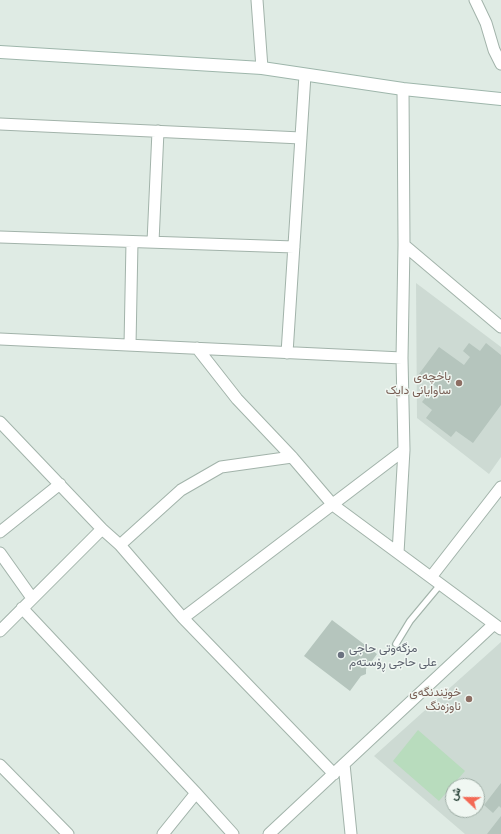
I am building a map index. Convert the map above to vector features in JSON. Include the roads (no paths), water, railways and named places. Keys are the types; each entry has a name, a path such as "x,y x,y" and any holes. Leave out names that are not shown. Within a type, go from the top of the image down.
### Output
{"street":[{"path":"257,0 262,68"},
{"path":"475,0 498,49 501,64"},
{"path":"0,52 262,68 403,89 501,99"},
{"path":"287,353 305,75"},
{"path":"398,554 404,450 402,358 404,245 403,89"},
{"path":"0,124 301,138"},
{"path":"153,242 158,131"},
{"path":"0,237 294,247"},
{"path":"130,346 132,242"},
{"path":"404,245 501,327"},
{"path":"0,339 402,358"},
{"path":"197,348 237,398 292,457 333,505 498,627 344,764 269,834"},
{"path":"0,422 102,529 120,545 183,618 334,774"},
{"path":"183,618 404,450"},
{"path":"120,545 182,490 221,467 292,457"},
{"path":"0,532 60,484"},
{"path":"430,577 501,487"},
{"path":"0,631 102,529"},
{"path":"0,553 32,598"},
{"path":"22,608 233,834"},
{"path":"344,764 351,834"},
{"path":"0,765 68,834"},
{"path":"163,834 196,793"}],"lane":[{"path":"396,644 410,620 440,585"}],"place":[{"name":"باخچەی ساوایانی دایک","path":"459,383"},
{"name":"مزگەوتی حاجی علی حاجی ڕۆستەم","path":"341,655"},
{"name":"خوێندنگەی ناوزەنگ","path":"469,699"}]}
